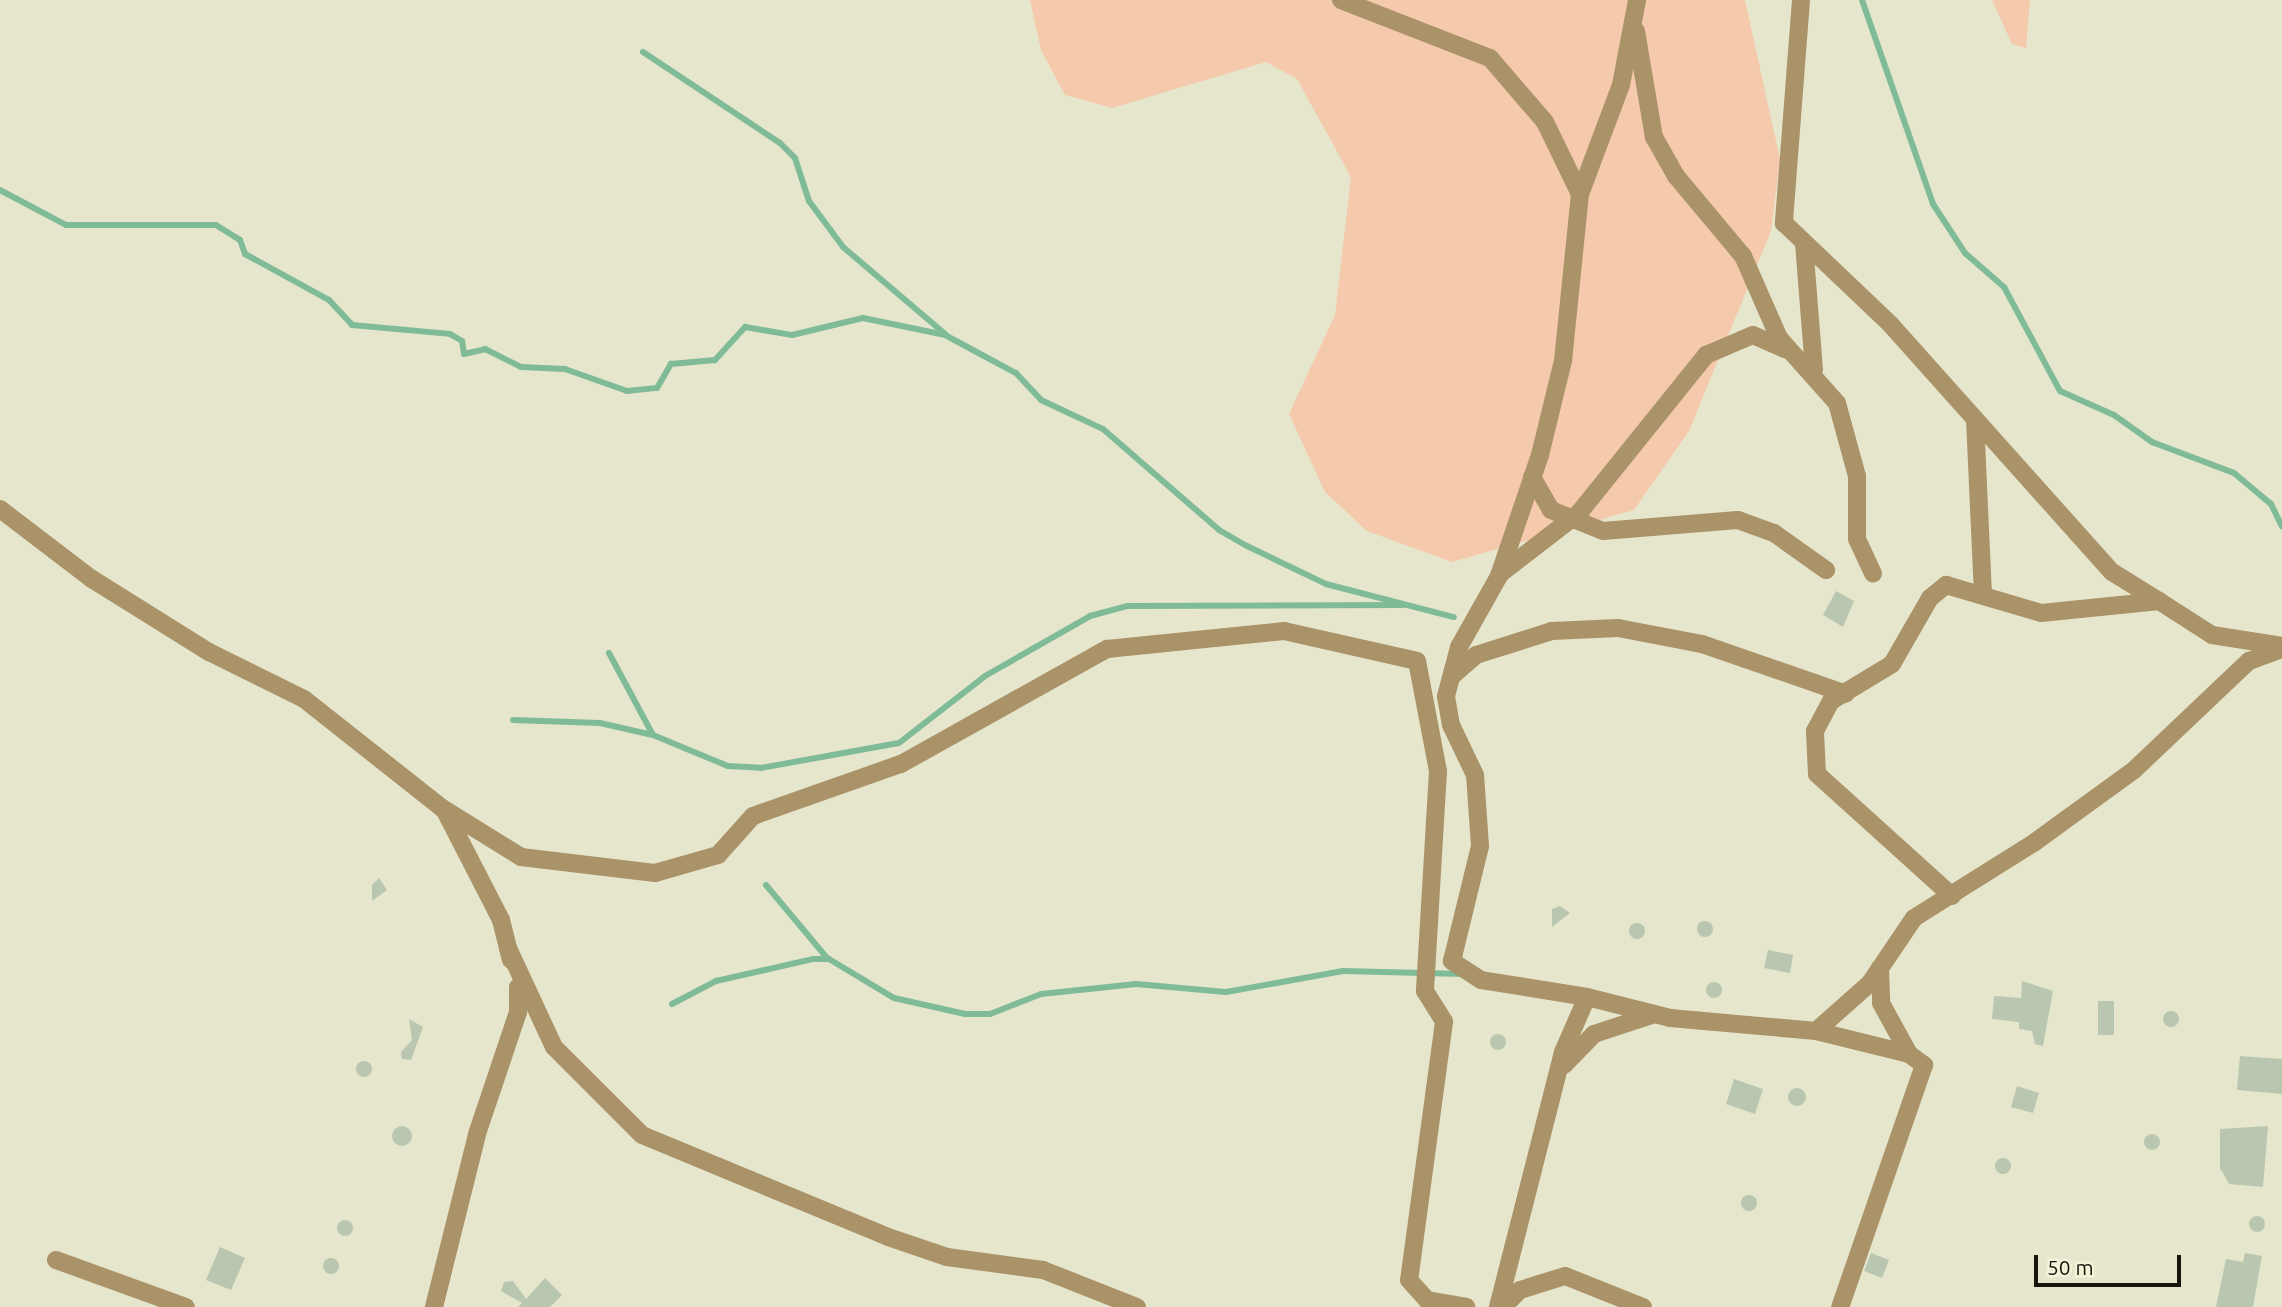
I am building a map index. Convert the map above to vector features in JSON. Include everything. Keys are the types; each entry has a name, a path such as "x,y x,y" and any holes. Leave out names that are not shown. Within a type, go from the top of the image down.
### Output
{"street":[{"path":"1340,0 1490,58 1545,122 1580,194"},
{"path":"1637,0 1621,85 1580,194 1563,361 1532,477 1500,574 1459,647 1450,678 1451,725 1475,775 1480,846 1452,961 1481,980 1587,997 1670,1018"},
{"path":"1637,0 1636,32 1654,137 1676,176 1743,256 1766,318 1791,354"},
{"path":"1801,0 1784,223 1891,325 2112,572 2212,635 2282,648"},
{"path":"1804,243 1814,370"},
{"path":"1500,574 1572,520 1706,355 1753,335 1791,354 1814,370 1837,403 1850,439 1857,539 1872,574"},
{"path":"1975,419 1983,594"},
{"path":"1532,477 1551,510 1572,520 1626,532 1738,520 1774,533 1826,570"},
{"path":"0,509 104,586 209,652 304,699 442,807 521,857 655,873 718,855 753,817 901,764 1107,649 1284,631 1417,661 1438,771 1425,991 1444,1022 1409,1280 1427,1300 1466,1307"},
{"path":"1952,896 1817,774 1815,731 1831,701 1892,664 1930,598 1946,585 2041,613 2159,601"},
{"path":"1450,678 1476,655 1552,631 1618,628 1702,644 1846,694"},
{"path":"1816,1031 1844,1012 1914,918 1952,896 2134,770 2249,662 2282,648"},
{"path":"442,807 476,867 508,948 554,1047 642,1135 888,1237 947,1257 1043,1270 1137,1307"},
{"path":"434,1307 478,1130 518,1012 508,948"},
{"path":"1880,964 1881,1003 1909,1054"},
{"path":"1500,1307 1555,1080 1572,1020 1587,997"},
{"path":"1555,1080 1573,1049 1594,1034 1647,1015 1816,1031 1909,1054 1924,1065 1916,1097 1840,1307"},
{"path":"56,1260 186,1307"},
{"path":"1500,1307 1520,1290 1565,1276 1643,1307"}],"shaded area":[{"path":"1030,0 1745,0 1780,159 1771,231 1689,431 1634,510 1452,562 1367,531 1325,492 1289,414 1335,315 1351,177 1297,79 1266,62 1112,108 1065,95 1041,50"},
{"path":"1992,0 2030,0 2026,48 2012,44"}],"building":[{"path":"1836,591 1854,601 1843,627 1823,615"},
{"path":"379,878 387,890 372,901 372,885"},
{"path":"1560,906 1570,913 1552,927 1552,909"},
{"path":"1705,921 1711,923 1711,935 1705,937 1699,935 1697,929 1699,923"},
{"path":"1637,923 1643,925 1643,937 1637,939 1631,937 1629,931 1631,925"},
{"path":"1768,950 1793,955 1790,973 1764,968"},
{"path":"2022,981 2053,991 2043,1046 2035,1044 2032,1031 2019,1029 2019,1022 1992,1019 1994,996 2021,998"},
{"path":"1711,982 1717,982 1722,990 1720,996 1711,998 1706,993 1706,987"},
{"path":"2098,1001 2114,1001 2114,1035 2098,1035"},
{"path":"2171,1011 2179,1019 2171,1027 2163,1019"},
{"path":"409,1019 423,1027 411,1060 402,1059 401,1052 412,1040"},
{"path":"1498,1034 1504,1036 1504,1048 1498,1050 1492,1048 1490,1042 1492,1036"},
{"path":"2240,1056 2282,1059 2282,1094 2237,1090"},
{"path":"364,1061 372,1069 364,1077 356,1069"},
{"path":"1734,1079 1763,1089 1755,1114 1726,1104"},
{"path":"2017,1086 2039,1093 2033,1113 2011,1107"},
{"path":"1797,1088 1803,1091 1806,1097 1803,1103 1797,1106 1791,1103 1788,1097 1791,1091"},
{"path":"402,1126 409,1129 412,1136 409,1143 402,1146 395,1143 392,1136 395,1129"},
{"path":"2268,1126 2263,1187 2229,1184 2220,1168 2220,1129"},
{"path":"2152,1134 2160,1142 2152,1150 2144,1142"},
{"path":"2000,1158 2006,1158 2011,1166 2009,1172 2000,1174 1995,1169 1995,1163"},
{"path":"1749,1195 1755,1197 1755,1209 1749,1211 1743,1209 1741,1203 1743,1197"},
{"path":"2254,1216 2260,1216 2265,1224 2263,1230 2254,1232 2249,1227 2249,1221"},
{"path":"345,1220 351,1222 351,1234 345,1236 339,1234 337,1228 339,1222"},
{"path":"220,1247 245,1258 231,1290 206,1280"},
{"path":"1871,1253 1889,1260 1882,1278 1864,1271"},
{"path":"2245,1253 2262,1256 2253,1307 2216,1307 2226,1259 2243,1262"},
{"path":"331,1258 337,1260 337,1272 331,1274 325,1272 323,1266 325,1260"},
{"path":"545,1278 562,1295 550,1307 518,1307 522,1303 501,1291 504,1282 513,1281 526,1299"}],"waterway":[{"path":"1862,0 1933,204 1965,253 2004,287 2060,391 2114,415 2152,442 2234,473 2271,504 2282,527"},
{"path":"643,52 780,143 795,158 809,201 843,247 944,333"},
{"path":"0,190 66,225 216,225 240,240 245,254 329,300 352,325 450,334 462,341 464,354 485,349 521,367 565,369 627,391 657,388 671,364 715,360 745,327 792,335 863,318 945,335 1016,373 1041,400 1103,429 1219,530 1247,546 1326,584 1454,617"},
{"path":"513,720 600,723 653,735 728,766 761,768 899,743 985,676 1090,616 1128,606 1403,605"},
{"path":"609,653 653,735"},
{"path":"766,885 827,958"},
{"path":"672,1004 716,981 813,959 829,959 894,998 965,1014 990,1014 1041,994 1136,984 1226,992 1343,971 1464,974"}]}
